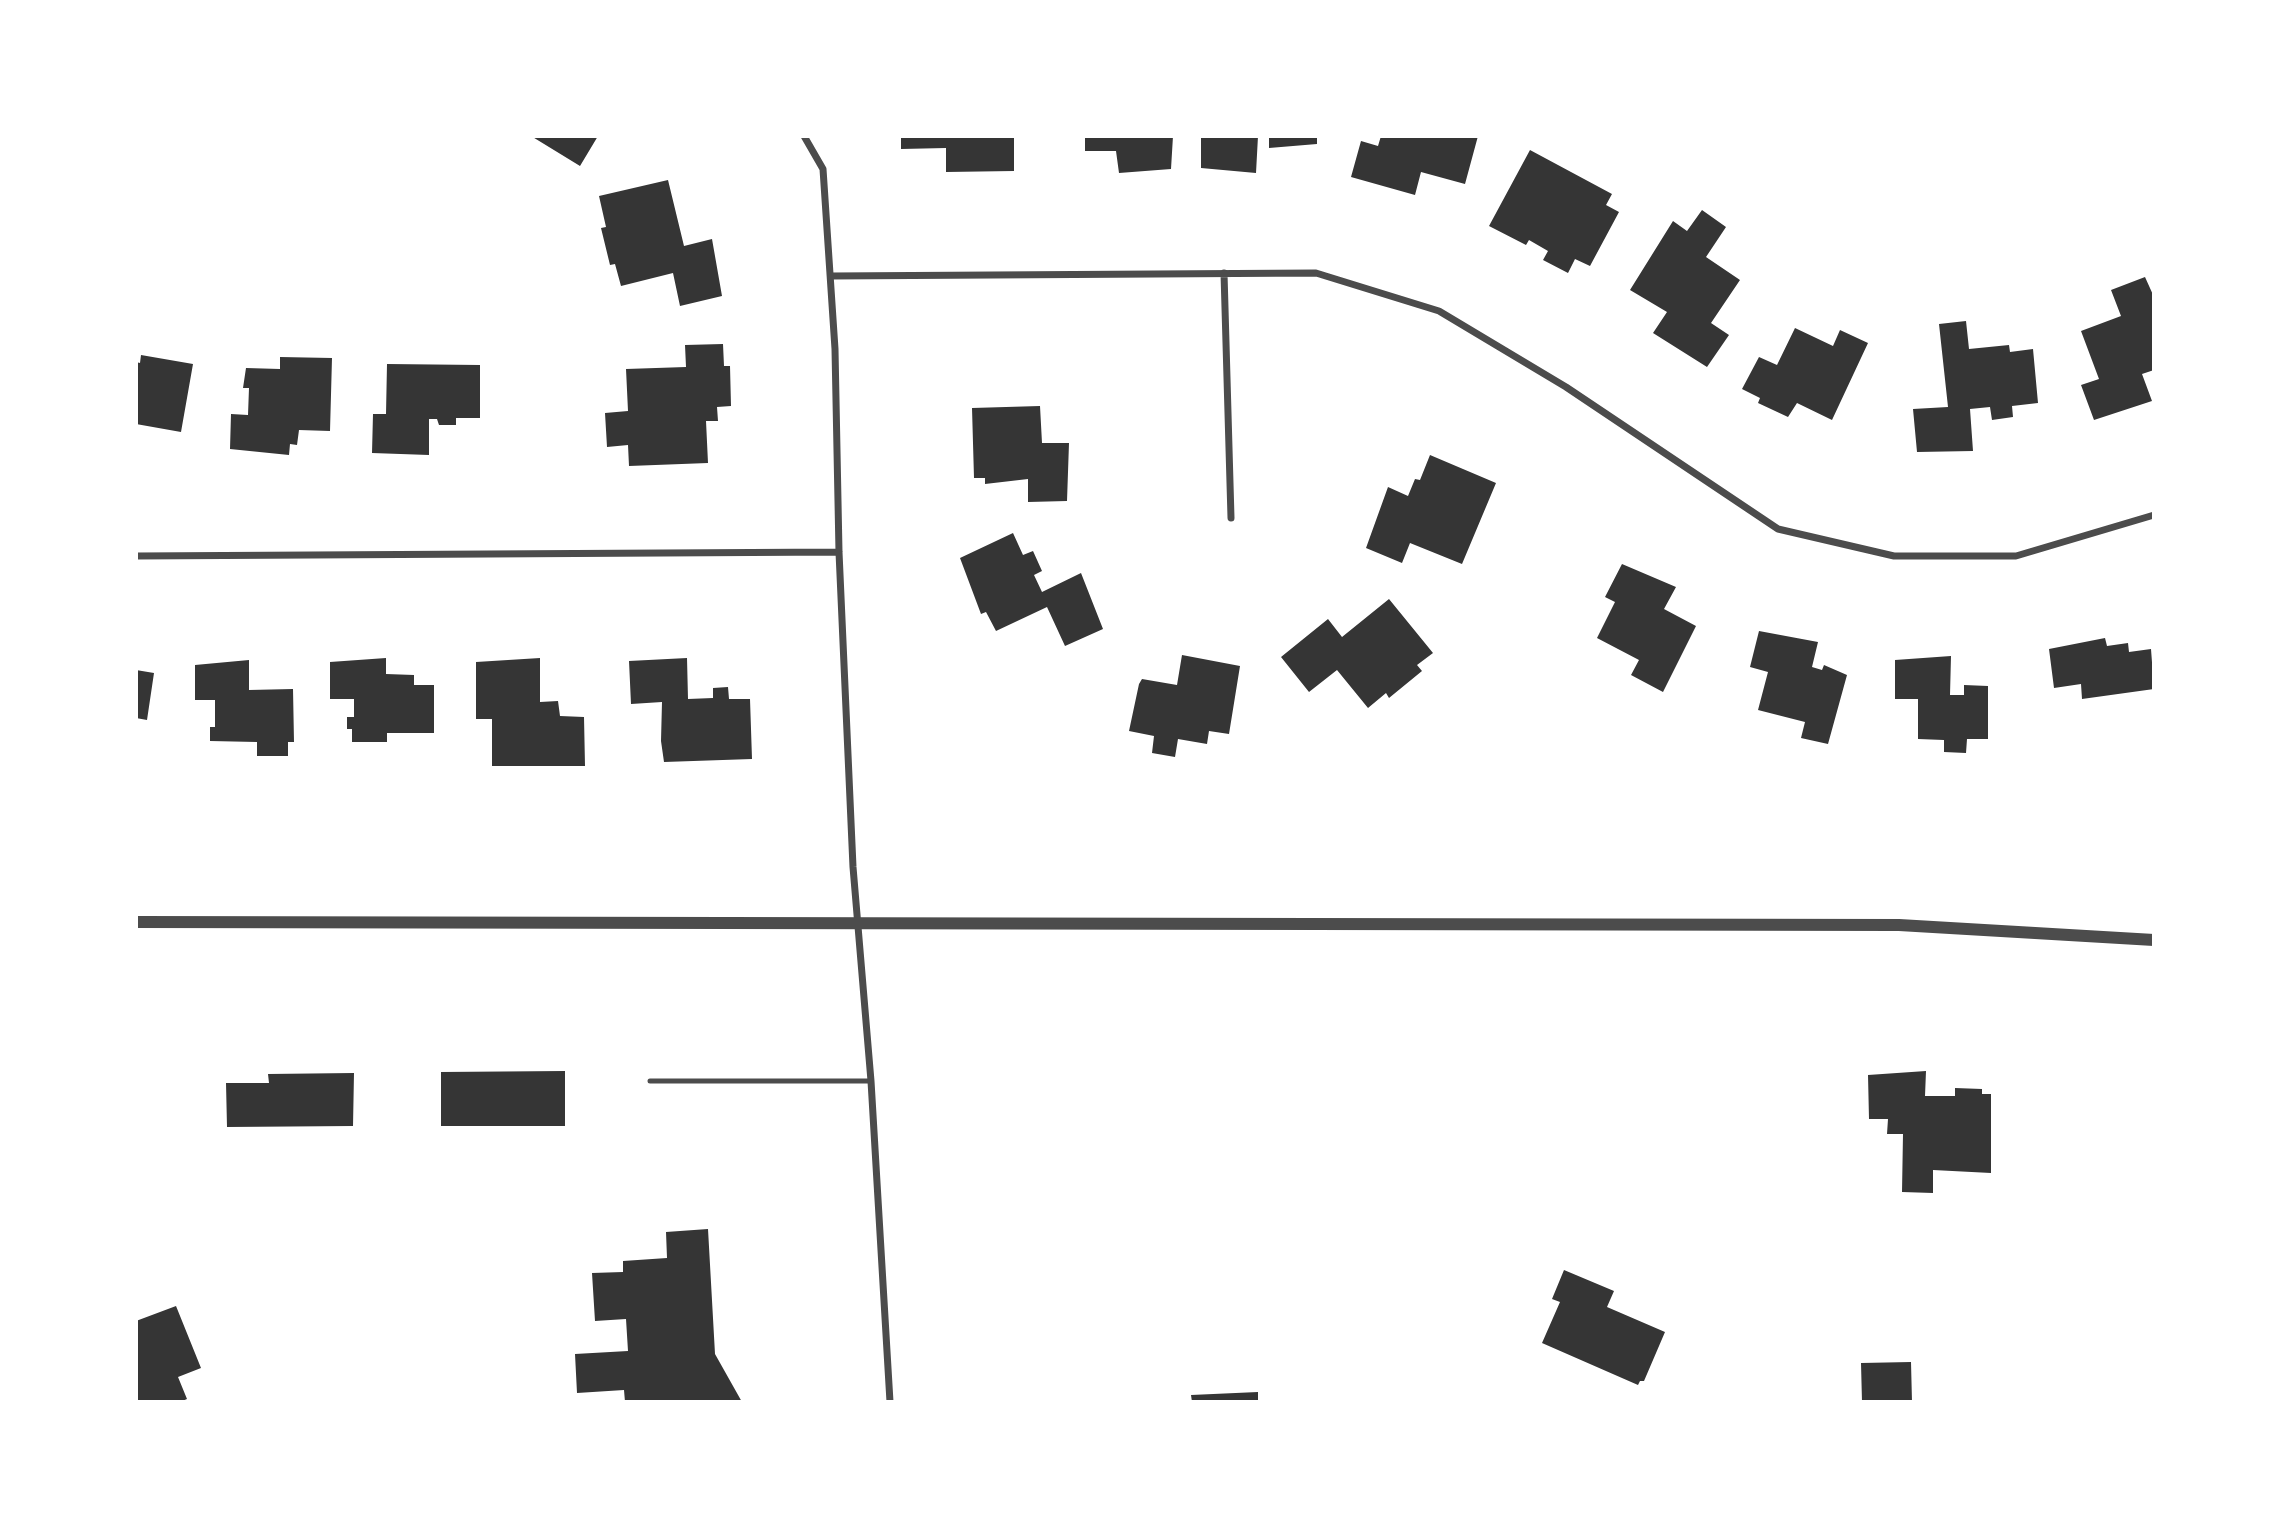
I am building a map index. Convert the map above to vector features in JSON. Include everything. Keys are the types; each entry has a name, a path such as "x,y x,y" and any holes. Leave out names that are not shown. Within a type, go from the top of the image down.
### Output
{"street":[{"path":"804,136 823,169 831,276 839,552 853,867 871,1081 890,1402"},
{"path":"831,276 1316,272 1439,311 1566,387 1778,529 1894,556 2016,556 2154,515"},
{"path":"1224,273 1231,517"},
{"path":"136,556 839,552"},
{"path":"136,922 1899,925 2154,940"}],"lane":[{"path":"650,1080 871,1081"}],"building":[{"path":"531,136 598,136 580,166"},
{"path":"901,136 1014,136 1014,171 946,172 946,148 901,149"},
{"path":"1085,136 1173,136 1171,169 1119,173 1116,151 1085,151"},
{"path":"1201,136 1258,136 1256,173 1201,168"},
{"path":"1269,136 1317,136 1317,144 1269,148"},
{"path":"1381,136 1478,136 1465,184 1421,172 1415,195 1351,177 1361,141 1378,146"},
{"path":"1530,150 1612,194 1606,205 1619,212 1590,266 1575,259 1568,273 1543,260 1548,251 1529,240 1526,245 1489,226"},
{"path":"668,180 684,246 712,239 722,296 680,306 673,273 621,286 615,264 610,265 601,228 606,227 599,196"},
{"path":"1702,210 1726,227 1706,257 1740,280 1711,323 1729,335 1707,367 1653,333 1667,312 1630,290 1673,221 1687,231"},
{"path":"2145,277 2154,297 2154,370 2142,374 2152,401 2094,420 2081,385 2099,379 2081,331 2121,316 2111,290"},
{"path":"1966,321 1969,349 2009,345 2010,352 2033,349 2038,403 2012,406 2013,417 1992,420 1990,407 1970,409 1973,451 1917,452 1913,409 1948,407 1939,324"},
{"path":"1795,328 1833,346 1840,330 1868,343 1832,420 1797,403 1788,417 1758,403 1760,398 1742,389 1759,357 1777,365"},
{"path":"723,344 724,366 730,366 731,406 717,407 718,421 706,421 708,463 629,466 628,445 607,447 605,413 628,411 626,369 686,367 685,345"},
{"path":"141,355 193,364 181,432 136,424 136,362 140,363"},
{"path":"280,357 332,358 330,431 299,430 297,445 290,444 289,455 230,449 231,414 248,415 249,388 243,388 246,368 280,369"},
{"path":"387,364 480,365 480,418 456,418 456,425 439,425 437,419 429,419 429,455 372,453 373,414 386,414"},
{"path":"1040,406 1042,443 1069,443 1067,501 1028,502 1028,479 985,484 985,478 974,478 972,408"},
{"path":"1430,455 1496,483 1462,564 1410,543 1402,563 1366,548 1388,487 1408,496 1415,479 1420,480"},
{"path":"1013,533 1023,555 1033,551 1042,571 1034,575 1042,592 1081,573 1103,629 1065,646 1047,607 996,631 986,612 981,614 960,558"},
{"path":"1622,564 1676,587 1664,609 1696,626 1663,692 1631,675 1639,660 1597,638 1615,602 1605,597"},
{"path":"1389,599 1433,653 1417,665 1422,671 1389,698 1386,693 1368,708 1337,670 1309,692 1281,657 1328,619 1342,637"},
{"path":"1759,631 1818,642 1812,667 1822,670 1824,665 1847,675 1828,744 1801,738 1805,722 1758,710 1768,672 1750,667"},
{"path":"2105,638 2107,646 2128,643 2129,652 2151,649 2154,689 2082,699 2081,684 2054,688 2049,649"},
{"path":"1182,655 1240,666 1229,734 1209,731 1207,744 1178,739 1175,757 1152,753 1154,736 1129,731 1139,684 1142,679 1177,685"},
{"path":"1951,656 1950,695 1964,695 1964,685 1988,686 1988,739 1967,739 1966,753 1944,752 1944,740 1918,739 1918,699 1895,699 1895,660"},
{"path":"386,658 386,674 414,675 414,685 434,685 434,733 387,733 387,742 352,742 352,729 347,729 347,717 354,717 354,699 330,699 330,662"},
{"path":"540,658 540,702 558,701 560,716 584,717 585,766 492,766 492,719 476,719 476,662"},
{"path":"687,658 688,699 713,698 713,688 728,687 729,699 750,699 752,759 664,762 661,741 662,702 631,704 629,661"},
{"path":"249,660 249,690 293,689 294,742 288,742 288,756 257,756 257,742 210,741 210,727 215,727 215,700 195,700 195,665"},
{"path":"136,670 154,673 147,720 136,718"},
{"path":"565,1071 565,1126 441,1126 441,1072"},
{"path":"1926,1071 1925,1096 1955,1096 1955,1088 1982,1089 1982,1094 1991,1094 1991,1173 1933,1170 1933,1193 1902,1192 1903,1134 1887,1134 1888,1119 1869,1119 1868,1075"},
{"path":"354,1073 353,1126 227,1127 226,1083 269,1083 268,1074"},
{"path":"708,1229 715,1354 742,1402 625,1402 624,1390 577,1393 575,1354 628,1351 626,1319 595,1321 592,1273 623,1272 623,1261 667,1258 666,1232"},
{"path":"1564,1270 1614,1291 1607,1307 1665,1332 1644,1381 1640,1381 1638,1385 1542,1343 1560,1302 1552,1299"},
{"path":"176,1306 201,1368 178,1377 187,1399 180,1402 136,1402 136,1321"},
{"path":"1911,1362 1912,1402 1862,1402 1861,1363"},
{"path":"1258,1392 1258,1402 1192,1402 1191,1395"}]}
